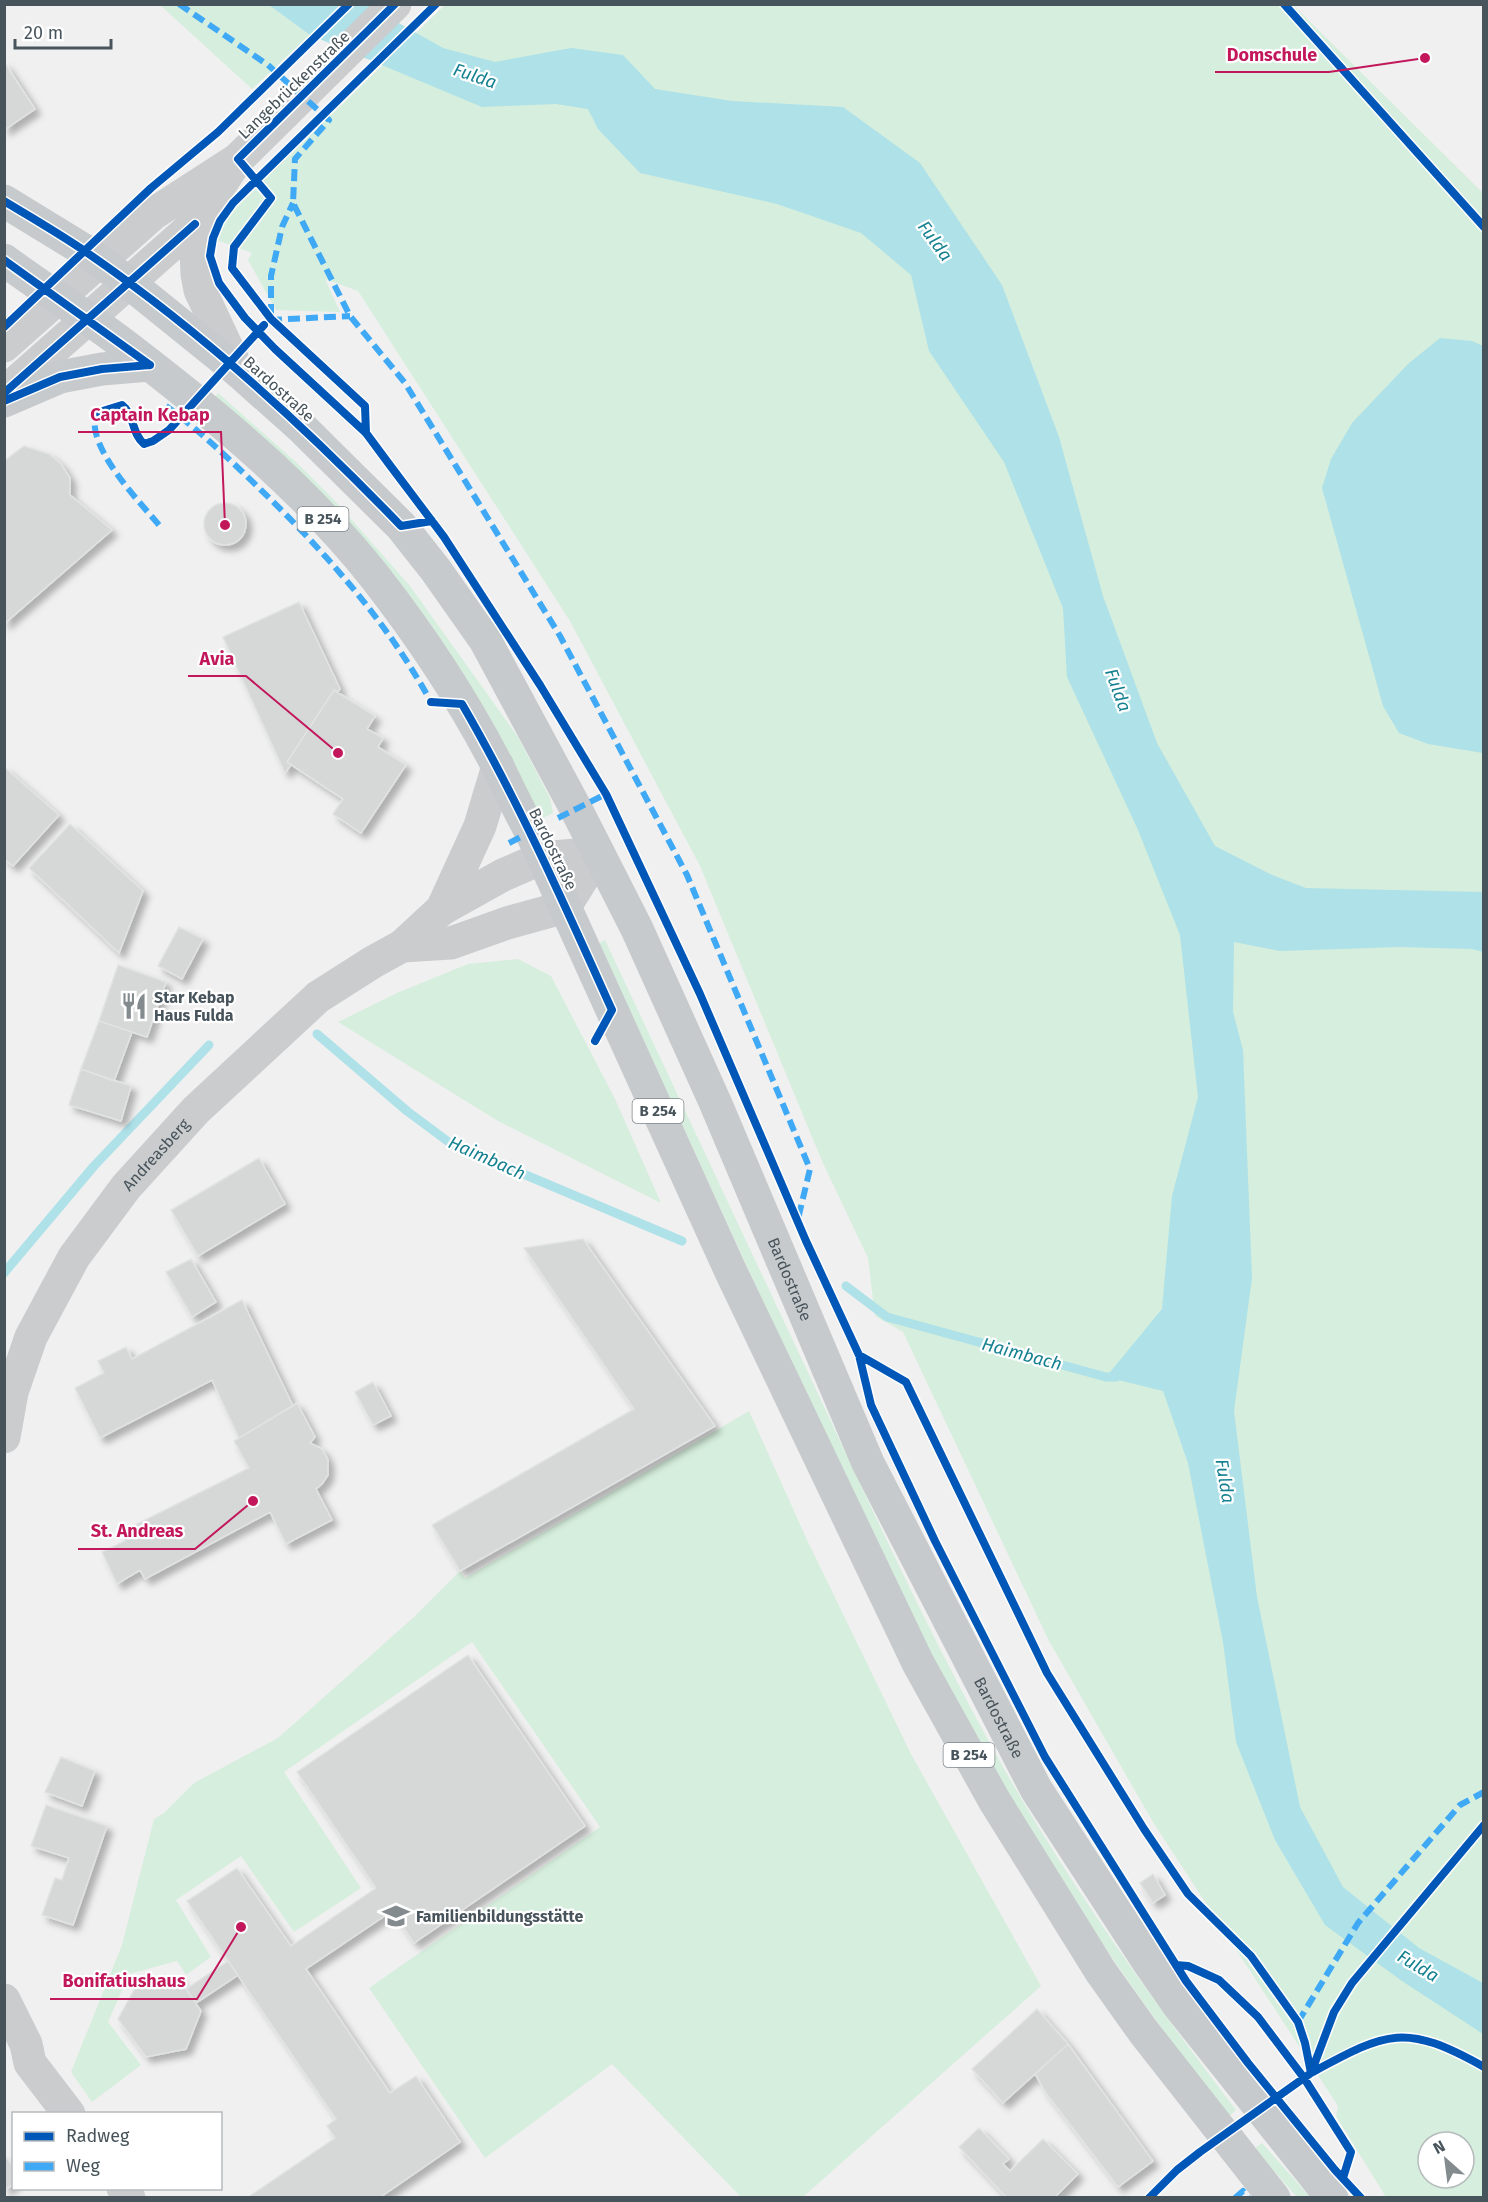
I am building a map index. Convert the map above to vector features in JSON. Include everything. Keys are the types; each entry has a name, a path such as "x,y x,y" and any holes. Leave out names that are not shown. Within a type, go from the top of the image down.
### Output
{"main road":[{"name":"Bardostraße","path":"4,201 99,261 129,283 238,371 302,428 401,526 435,569 485,640 637,929 715,1102 868,1463 1036,1789 1179,2006 1332,2198"},
{"name":"B 254","path":"4,260 88,319"},
{"name":"Bardostraße","path":"88,319 150,365 245,443 337,533 408,620 462,704 498,766 542,858 731,1272 918,1663 994,1800 1101,1972 1143,2031 1274,2198"},
{"path":"4,402 60,377 102,369 150,365"}],"street":[{"name":"Langebrückenstraße","path":"4,393 195,224 248,149 395,4"},
{"name":"Langebrückenstraße","path":"4,346 153,213 248,149"},
{"path":"195,224 200,290 238,371"},
{"name":"Andreasberg","path":"442,909 480,826 498,766"},
{"path":"565,907 598,853"},
{"name":"Andreasberg","path":"4,1437 12,1392 31,1337 74,1257 126,1187 196,1110 318,997 402,946 442,909 503,875 542,858 598,853"},
{"name":"Andreasberg","path":"402,946 452,944 507,923 565,907"},
{"path":"4,2000 26,2044 17,2057 67,2112"}],"green space":[{"path":"446,4 1293,5 1483,193 1483,2197 1386,2197 1336,2116 1338,2106 1153,1822 1049,1641 903,1332 875,1316 868,1258 822,1161 700,866 570,621 358,291 325,279 340,312 276,310 248,260 252,253 206,236"},
{"path":"160,5 269,5 310,35 252,89"},
{"path":"218,393 297,463 336,502 410,586 518,737 550,798 553,813 541,819 497,734 215,398"},
{"path":"605,940 881,1528 977,1720 1029,1812 1085,1900 1174,2027 1236,2110 1228,2117 1146,2005 1068,1891 993,1769 944,1679 802,1386 599,943"},
{"path":"518,959 551,976 615,1099 661,1203 498,1121 338,1022 397,993 468,964"},
{"path":"749,1411 808,1542 911,1754 1041,1986 803,2197 741,2197 612,2064 485,2158 369,1988 600,1827 472,1642 284,1772 361,1888 294,1932 241,1856 176,1900 211,1957 186,1975 177,1961 129,1974 108,2022 141,2065 92,2102 71,2072 122,1945 154,1819 164,1813 194,1783 278,1738 414,1617 460,1571 465,1578"},
{"path":"1262,2143 1310,2197 1297,2197 1254,2149"}],"water":[{"name":"Fulda","path":"269,5 367,5 443,48 495,62 571,48 623,55 655,89 732,101 843,107 920,163 1002,285 1059,437 1103,596 1157,743 1215,846 1272,875 1306,888 1483,892 1483,952 1472,949 1399,947 1280,951 1234,942 1233,1012 1243,1050 1252,1278 1234,1411 1257,1597 1300,1807 1343,1887 1419,1948 1483,1983 1483,2034 1402,1981 1325,1925 1275,1840 1236,1742 1223,1642 1188,1463 1163,1391 1106,1377 1162,1309 1172,1196 1198,1097 1180,935 1138,830 1067,677 1063,608 1004,462 929,351 911,275 861,233 777,204 640,173 598,129 588,109 556,104 482,107 310,35"},
{"path":"1440,338 1472,341 1483,346 1483,753 1428,744 1399,733 1383,706 1322,488 1331,459 1352,423 1408,364"}],"building":[{"path":"4,62 35,109 4,130"},
{"path":"24,446 49,454 61,464 70,478 70,495 112,530 4,624 4,461"},
{"path":"225,503 240,509 246,524 240,539 225,545 210,539 204,524 210,509"},
{"path":"299,602 340,689 338,692 334,690 287,762 291,765 285,773 223,637"},
{"path":"334,690 375,716 367,729 383,738 378,747 406,765 361,833 333,814 343,799 287,762"},
{"path":"4,767 59,815 13,866 4,859"},
{"path":"70,824 143,891 119,953 29,868"},
{"path":"179,927 203,939 182,979 158,966"},
{"path":"118,965 166,982 147,1037 99,1021"},
{"path":"99,1021 132,1032 114,1081 81,1069"},
{"path":"81,1069 131,1086 121,1121 69,1105"},
{"path":"259,1158 285,1204 198,1256 171,1210"},
{"path":"583,1239 715,1426 460,1571 432,1525 634,1409 524,1248"},
{"path":"191,1259 216,1302 192,1317 166,1272"},
{"path":"242,1300 293,1406 239,1438 212,1380 100,1438 75,1388 104,1373 98,1361 126,1347 132,1359"},
{"path":"373,1382 391,1416 373,1425 355,1392"},
{"path":"297,1403 315,1437 310,1443 322,1449 328,1460 328,1475 316,1489 332,1520 286,1544 270,1512 145,1579 140,1570 117,1584 102,1552 125,1541 121,1532 249,1468 234,1441"},
{"path":"468,1655 585,1826 414,1943 392,1911 306,1969 390,2093 416,2076 460,2142 379,2198 247,2198 335,2138 327,2126 336,2119 187,1901 237,1868 291,1946 376,1888 297,1772"},
{"path":"61,1757 95,1771 82,1806 45,1792"},
{"path":"46,1805 107,1826 73,1925 42,1915 55,1878 62,1880 69,1858 31,1846"},
{"path":"1153,1874 1165,1895 1153,1903 1140,1883"},
{"path":"228,1961 238,1975 196,2003 186,1989"},
{"path":"178,1977 201,2011 186,2049 146,2057 118,2019 139,1981"},
{"path":"1037,2009 1068,2044 1003,2103 972,2069"},
{"path":"1068,2044 1153,2161 1118,2187 1046,2093 1035,2074"},
{"path":"979,2128 1009,2159 1003,2164 1010,2171 1043,2139 1078,2174 1054,2198 1007,2198 959,2147"},
{"path":"4,2155 12,2165 12,2185 4,2190"}],"waterway":[{"name":"Haimbach","path":"317,1034 407,1111 450,1143 682,1241"},
{"name":"Haimbach","path":"4,1273 94,1166 209,1045"},
{"name":"Haimbach","path":"846,1286 887,1317 1106,1377 1116,1377"}],"marked path":[{"path":"179,4 268,65 329,120 295,159 293,203 350,316 405,383 560,636 687,875 810,1169 798,1219"},
{"path":"271,316 271,276 282,227 293,203"},
{"path":"270,320 350,316"},
{"path":"166,406 236,465 307,536 353,588 395,643 431,702"},
{"path":"101,411 96,413 95,426 98,441 106,457 127,488 159,525"},
{"path":"558,818 606,794"},
{"path":"509,843 544,825"},
{"path":"1298,2022 1358,1923 1460,1805 1484,1792"},
{"path":"1235,2198 1243,2191 1248,2198"}],"cycle path":[{"path":"4,327 151,188 218,132 349,4"},
{"path":"366,433 365,406 271,319 232,268 234,247 271,198 238,159 395,4"},
{"path":"436,4 233,203 220,221 213,238 210,256 219,283 245,318 275,349 366,433 444,537 540,685 606,794 700,994 806,1241 859,1355 871,1405 935,1541 1045,1757 1186,1981 1248,2063 1335,2170 1361,2198"},
{"path":"1284,4 1484,227"},
{"path":"4,201 56,232 129,282 211,347 289,416 401,526 432,521"},
{"path":"4,393 195,224"},
{"path":"4,260 150,365"},
{"path":"96,413 122,405 129,414 140,440 144,444 153,441 169,430 264,325"},
{"path":"4,401 60,377 102,369 150,365"},
{"path":"431,702 462,704 541,855 612,1010 595,1041"},
{"path":"859,1355 906,1382 1047,1673 1144,1829 1188,1894 1251,1956 1298,2022 1311,2073 1359,2048 1378,2041 1396,2038 1414,2038 1434,2043 1484,2067"},
{"path":"1149,2198 1177,2170 1200,2152 1311,2073 1334,2012 1352,1983 1484,1825"},
{"path":"1176,1965 1188,1966 1219,1980 1258,2017 1304,2078 1351,2152 1343,2178"}],"place":[{"name":"Domschule","path":"1425,58"},
{"name":"Captain Kebap","path":"225,525"},
{"name":"Avia","path":"338,753"},
{"name":"Star Kebap Haus Fulda","path":"134,1006"},
{"name":"St. Andreas","path":"253,1501"},
{"name":"Familienbildungsstätte","path":"396,1916"},
{"name":"Bonifatiushaus","path":"241,1927"}]}
